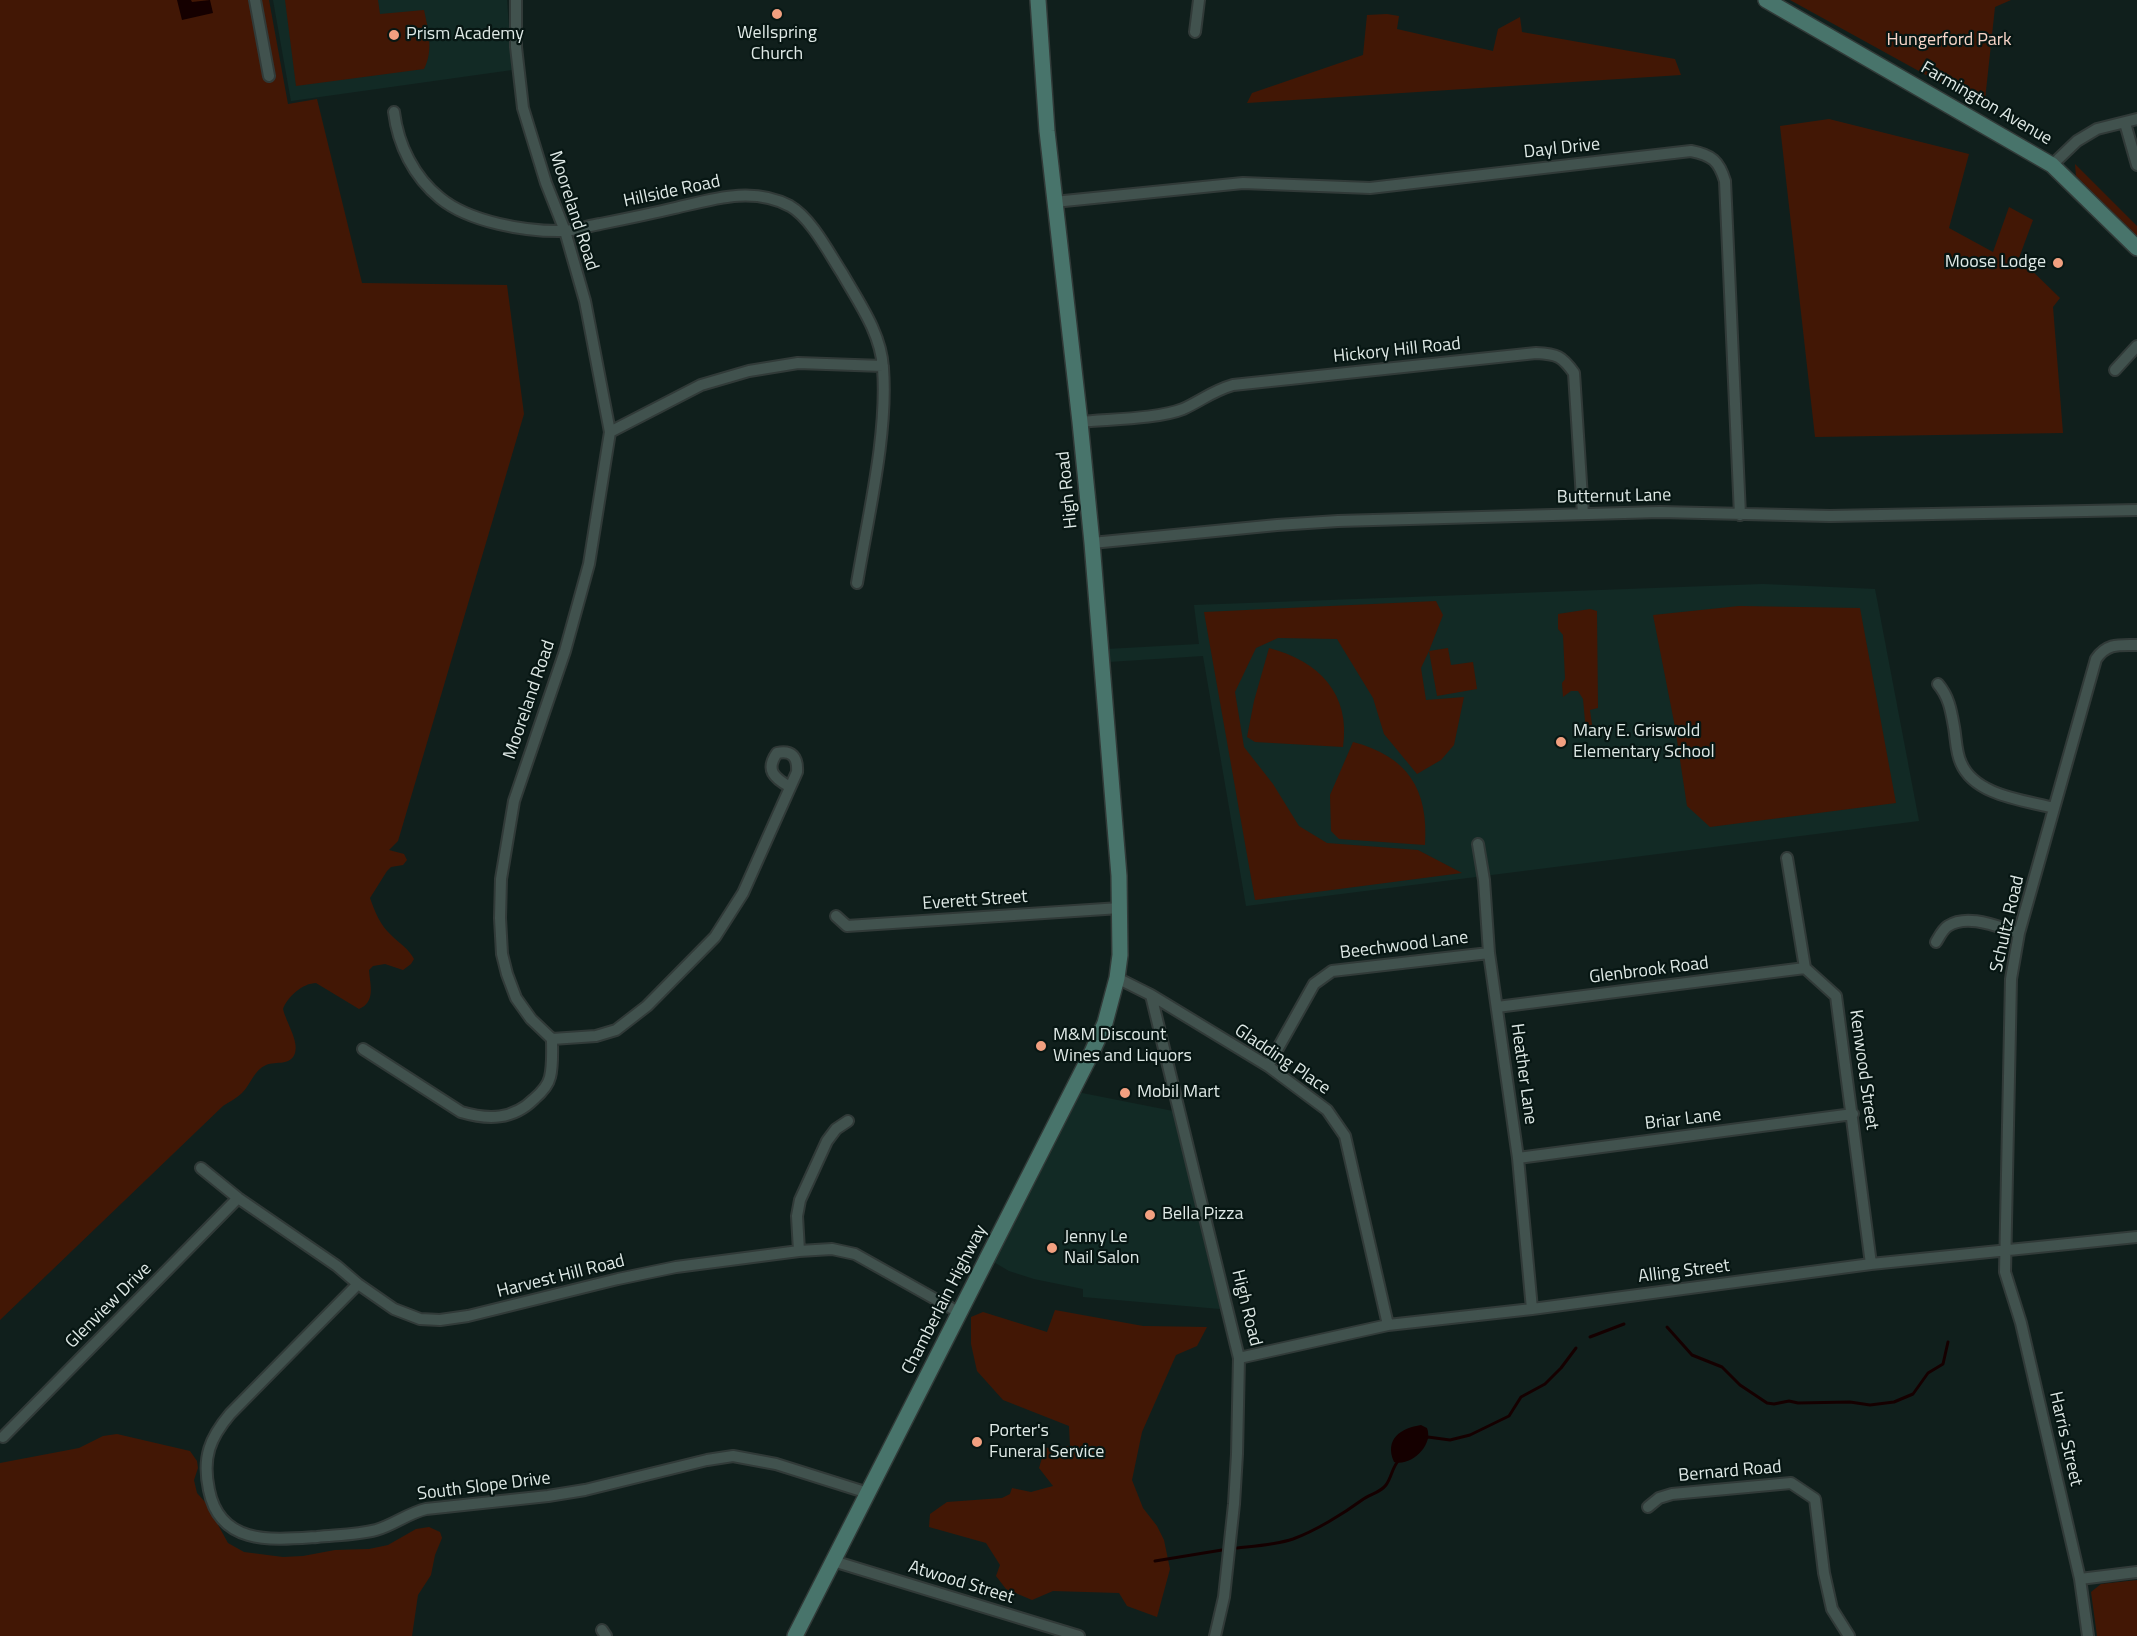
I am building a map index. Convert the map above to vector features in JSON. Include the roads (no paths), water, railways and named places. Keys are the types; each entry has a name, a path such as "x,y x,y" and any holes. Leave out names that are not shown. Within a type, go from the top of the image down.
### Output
{"main road":[{"name":"High Road","path":"1038,0 1045,110 1092,543 1115,823 1120,908 1120,955 1117,978"},
{"name":"Farmington Avenue","path":"1766,0 2052,165 2137,248"},
{"name":"Chamberlain Highway","path":"795,1636 1092,1052 1105,1023 1117,978"}],"street":[{"path":"255,0 269,76"},
{"name":"Mooreland Road","path":"516,0 516,47 523,108 585,301 610,432 589,564 565,651 514,801 501,879 502,954 507,974 516,998 531,1019 552,1040"},
{"path":"1195,32 1199,0"},
{"name":"Hillside Road","path":"394,112 396,130 417,174 431,191 450,206 485,221 525,228 564,231 728,196 760,196 791,206 818,233 881,346 885,389 879,446 857,583"},
{"path":"2052,165 2077,141 2097,129 2137,119"},
{"path":"2125,123 2137,165"},
{"name":"Dayl Drive","path":"1054,201 1244,183 1370,188 1691,151 1707,154 1721,168 1725,182 1740,515"},
{"path":"2115,370 2137,346"},
{"name":"Hickory Hill Road","path":"1080,422 1164,414 1183,409 1216,390 1233,385 1552,353 1564,360 1574,373 1582,514"},
{"path":"610,432 701,385 749,371 798,363 883,366"},
{"name":"Butternut Lane","path":"1092,543 1328,522 1660,512 1830,516 2137,510"},
{"name":"Schultz Road","path":"2006,1251 2011,979 2019,933 2096,658 2103,649 2112,646 2137,645"},
{"path":"1938,684 1950,703 1960,762 1966,773 1977,784 1995,792 2054,808"},
{"path":"363,1049 461,1112 477,1117 493,1118 507,1116 528,1106 546,1087 552,1066 552,1040 576,1039 616,1030 647,1006 715,937 743,893 790,787"},
{"name":"Heather Lane","path":"1478,844 1484,880 1489,952 1518,1158 1532,1309"},
{"path":"1787,858 1805,968"},
{"name":"Everett Street","path":"836,916 847,926 1120,908"},
{"path":"1936,942 1946,927 1959,922 1971,921 2019,933"},
{"name":"Beechwood Lane","path":"1268,1066 1314,984 1332,970 1489,952"},
{"name":"Glenbrook Road","path":"1497,1007 1805,968"},
{"name":"Kenwood Street","path":"1805,968 1836,996 1871,1264"},
{"name":"Gladding Place","path":"1117,978 1151,995 1268,1066 1327,1110 1345,1136 1388,1325"},
{"name":"High Road","path":"1151,995 1239,1358 1234,1504 1224,1597 1215,1636"},
{"name":"Briar Lane","path":"1518,1158 1853,1114"},
{"path":"799,1251 797,1216 800,1200 826,1141 836,1129 848,1121"},
{"name":"Harvest Hill Road","path":"201,1168 238,1198 337,1266 394,1309 420,1319 440,1320 468,1317 618,1279 676,1267 832,1249 855,1254 960,1313"},
{"name":"Glenview Drive","path":"3,1437 238,1198"},
{"name":"Alling Street","path":"1239,1358 1388,1325 1532,1309 1871,1264 2137,1237"},
{"name":"Harris Street","path":"2006,1251 2005,1272 2021,1323 2080,1579 2088,1636"},
{"name":"South Slope Drive","path":"358,1284 216,1431 207,1465 211,1500 219,1514 242,1534 260,1539 278,1540 377,1530 414,1512 426,1509 585,1490 721,1457 747,1458 776,1464 868,1493"},
{"name":"Bernard Road","path":"1647,1507 1659,1498 1672,1494 1791,1483 1815,1499 1824,1573 1832,1609 1849,1636"},
{"name":"Atwood Street","path":"833,1561 1079,1636"},
{"path":"2080,1579 2137,1572"}],"waterway":[{"path":"1590,1337 1624,1324"},
{"path":"1667,1327 1692,1355 1722,1367 1740,1385 1767,1403 1774,1404 1789,1401 1798,1403 1850,1402 1870,1405 1894,1402 1913,1394 1928,1373 1943,1364 1948,1342"},
{"path":"1425,1439 1428,1437 1450,1440 1470,1435 1509,1416 1521,1397 1545,1384 1576,1348"},
{"path":"1237,1548 1286,1541 1319,1527 1384,1488 1399,1460"},
{"path":"1155,1561 1222,1550"}],"place":[{"name":"Wellspring Church","path":"777,14"},
{"name":"Prism Academy","path":"394,35"},
{"name":"Moose Lodge","path":"2058,263"},
{"name":"Mary E. Griswold Elementary School","path":"1561,742"},
{"name":"M&M Discount Wines and Liquors","path":"1041,1046"},
{"name":"Mobil Mart","path":"1125,1093"},
{"name":"Bella Pizza","path":"1150,1215"},
{"name":"Jenny Le Nail Salon","path":"1052,1248"},
{"name":"Porter's Funeral Service","path":"977,1442"}],"park label":[{"name":"Hungerford Park","path":"1949,41"}]}
